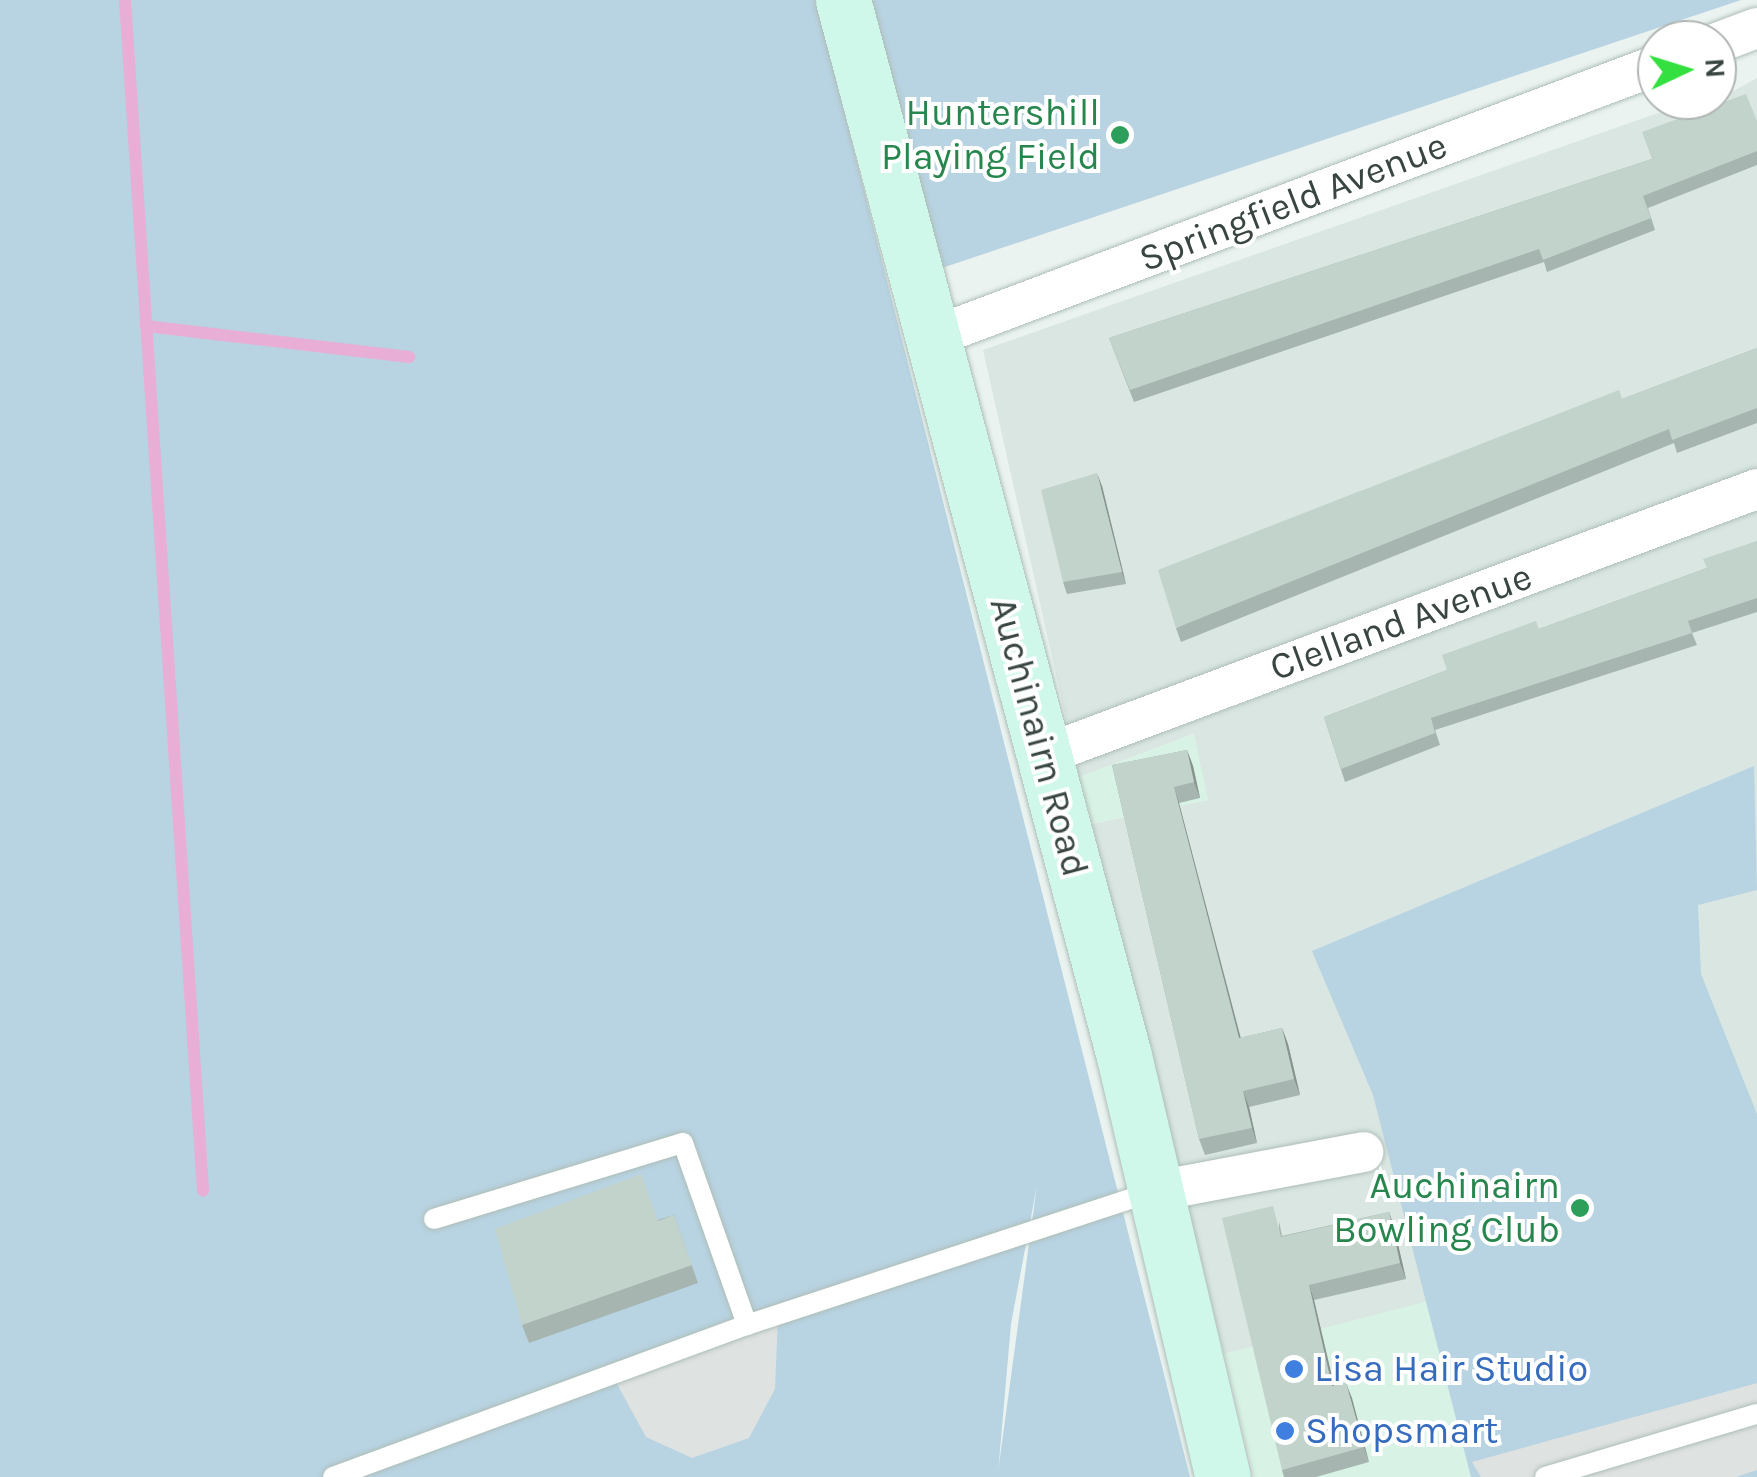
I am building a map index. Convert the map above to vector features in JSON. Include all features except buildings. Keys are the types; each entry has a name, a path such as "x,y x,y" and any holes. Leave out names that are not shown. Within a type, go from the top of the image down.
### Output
{"main road":[{"name":"Auchinairn Road","path":"843,0 1044,754 1156,1191 1223,1477"}],"street":[{"name":"Springfield Avenue","path":"930,338 1637,73"},
{"name":"Clelland Avenue","path":"1044,754 1757,489"},
{"path":"1156,1191 1364,1152"}],"lane":[{"path":"434,1219 683,1143 748,1326"},
{"path":"332,1477 748,1326 1156,1191"},
{"path":"1545,1477 1757,1414"}],"shaded area":[{"path":"0,0 816,0 1190,1477 0,1477","holes":["1037,1185 998,1470 1011,1324"]},
{"name":"Huntershill Playing Field","path":"866,0 1741,0 1681,20 1637,20 1637,35 936,270"},
{"path":"1757,78 1757,1477 1471,1477 1427,1302 1224,1354 1092,824 1208,800 1193,734 1079,777 983,350 1638,120 1737,120 1737,89"},
{"path":"1194,734 1208,800 1092,824 1079,777"},
{"name":"Auchinairn Bowling Club","path":"1754,766 1757,890 1698,905 1701,974 1757,1114 1757,1477 1471,1477 1373,1095 1312,951"},
{"path":"1428,1301 1471,1477 1254,1477 1224,1354"},
{"path":"778,1316 775,1389 749,1438 692,1458 646,1437 612,1375"},
{"path":"1757,1383 1757,1470 1736,1477 1481,1477 1472,1462"}],"waterway":[{"path":"125,0 203,1190"},
{"path":"146,326 409,357"}],"place":[{"name":"Huntershill Playing Field","path":"1120,135"},
{"name":"Auchinairn Bowling Club","path":"1580,1208"},
{"name":"Lisa Hair Studio","path":"1294,1369"},
{"name":"Shopsmart","path":"1285,1431"}]}
